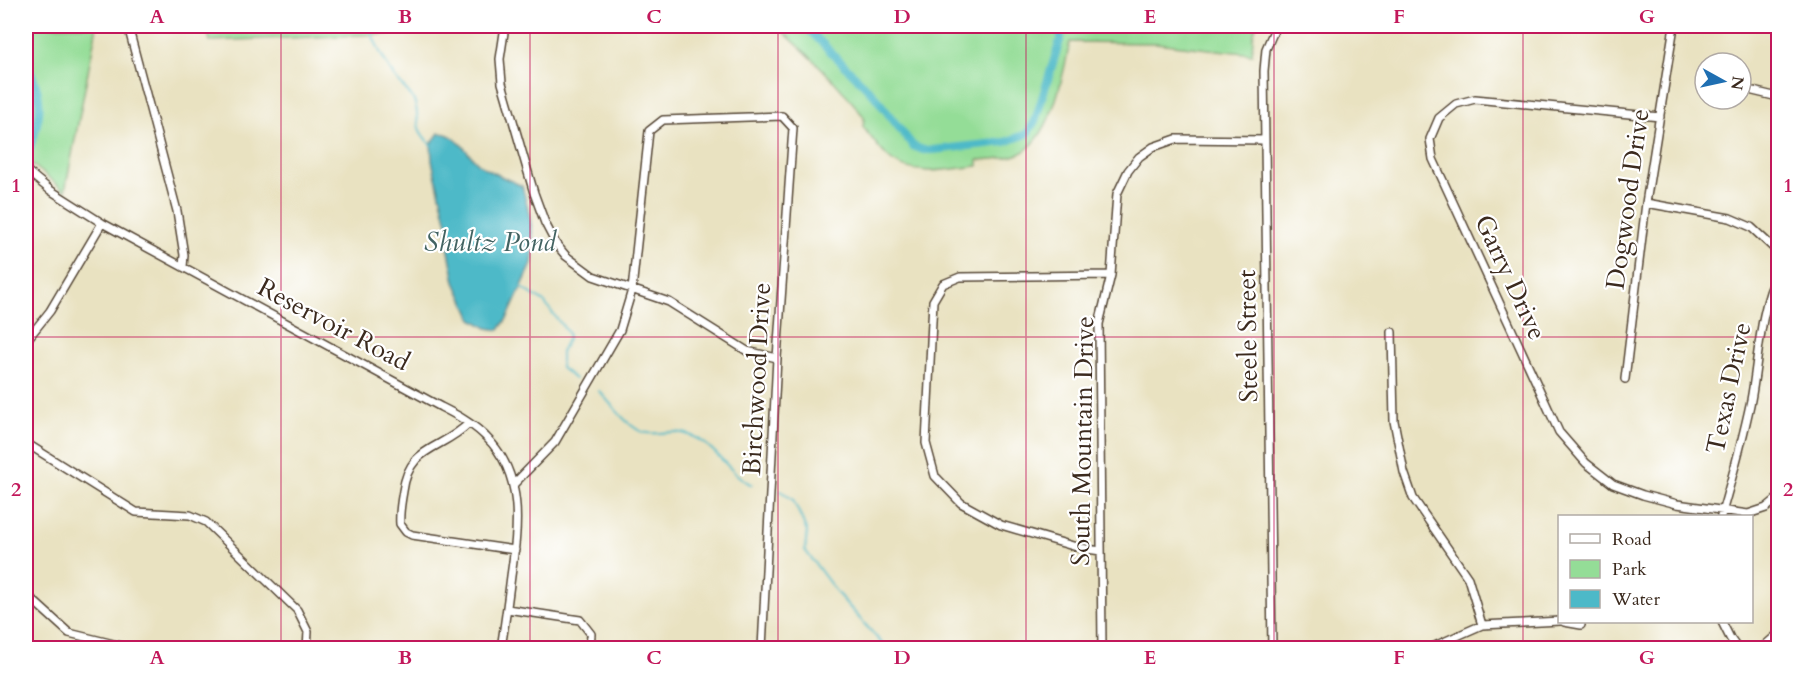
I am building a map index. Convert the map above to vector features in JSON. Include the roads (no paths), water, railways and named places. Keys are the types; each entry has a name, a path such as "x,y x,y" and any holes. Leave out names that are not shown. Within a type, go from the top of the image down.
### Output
{"street":[{"path":"128,26 177,211 183,249 183,267"},
{"path":"505,26 500,59 502,83 534,193 550,234 566,256 593,276 669,302 747,351 777,358"},
{"name":"Steele Street","path":"1272,648 1265,58 1276,26"},
{"name":"Dogwood Drive","path":"1625,379 1646,203 1674,26"},
{"path":"1753,91 1779,97"},
{"name":"Garry Drive","path":"1660,117 1475,99 1456,104 1439,118 1430,139 1433,159 1559,432 1586,463 1613,483 1643,495 1722,513 1748,514 1766,508 1779,498"},
{"name":"Birchwood Drive","path":"632,290 649,131 663,120 783,116 793,128 777,358 762,648"},
{"name":"South Mountain Drive","path":"1102,648 1100,324 1111,275 1118,194 1128,171 1138,157 1154,147 1176,139 1265,140"},
{"name":"Reservoir Road","path":"26,170 50,190 102,223 385,375 469,423 492,443 504,462 513,485 518,517 501,648"},
{"path":"1646,203 1730,218 1751,227 1779,252"},
{"path":"26,341 50,311 102,223"},
{"name":"Texas Drive","path":"1722,513 1750,401 1765,313 1774,282 1779,274"},
{"path":"1101,551 1080,548 1001,525 961,503 935,476 926,443 933,301 943,284 960,277 1111,275"},
{"path":"513,485 549,449 563,430 615,342 632,290"},
{"path":"1392,332 1394,421 1404,472 1413,498 1468,578 1482,625"},
{"path":"469,423 459,432 417,458 411,465 404,482 400,524 406,532 412,535 515,550"},
{"path":"26,443 136,512 190,515 206,522 297,610 308,632 307,648"},
{"path":"26,594 69,633 130,648"},
{"path":"507,609 580,620 591,634 590,648"},
{"path":"1430,648 1482,625 1558,621"},
{"path":"1572,623 1581,625"},
{"path":"1723,623 1737,648"},
{"path":"1762,648 1779,634"}],"water":[{"name":"Shultz Pond","path":"439,133 458,141 483,167 522,186 532,234 532,264 508,317 499,330 487,328 472,319 455,282 448,246 447,224 432,161 431,144"}],"waterway":[{"path":"369,26 390,70 413,99 419,128 431,145"},
{"path":"805,26 873,94 913,146 923,150 1005,142 1027,134 1035,121 1061,37 1059,26"},
{"path":"26,153 33,140 39,113 38,95 32,75"},
{"path":"521,287 544,302 568,333 561,352 561,368 575,379"},
{"path":"599,391 634,427 647,433 680,432 692,436 708,446 736,474 752,485"},
{"path":"781,491 793,500 801,517 807,532 805,550 837,593 886,648"}]}
